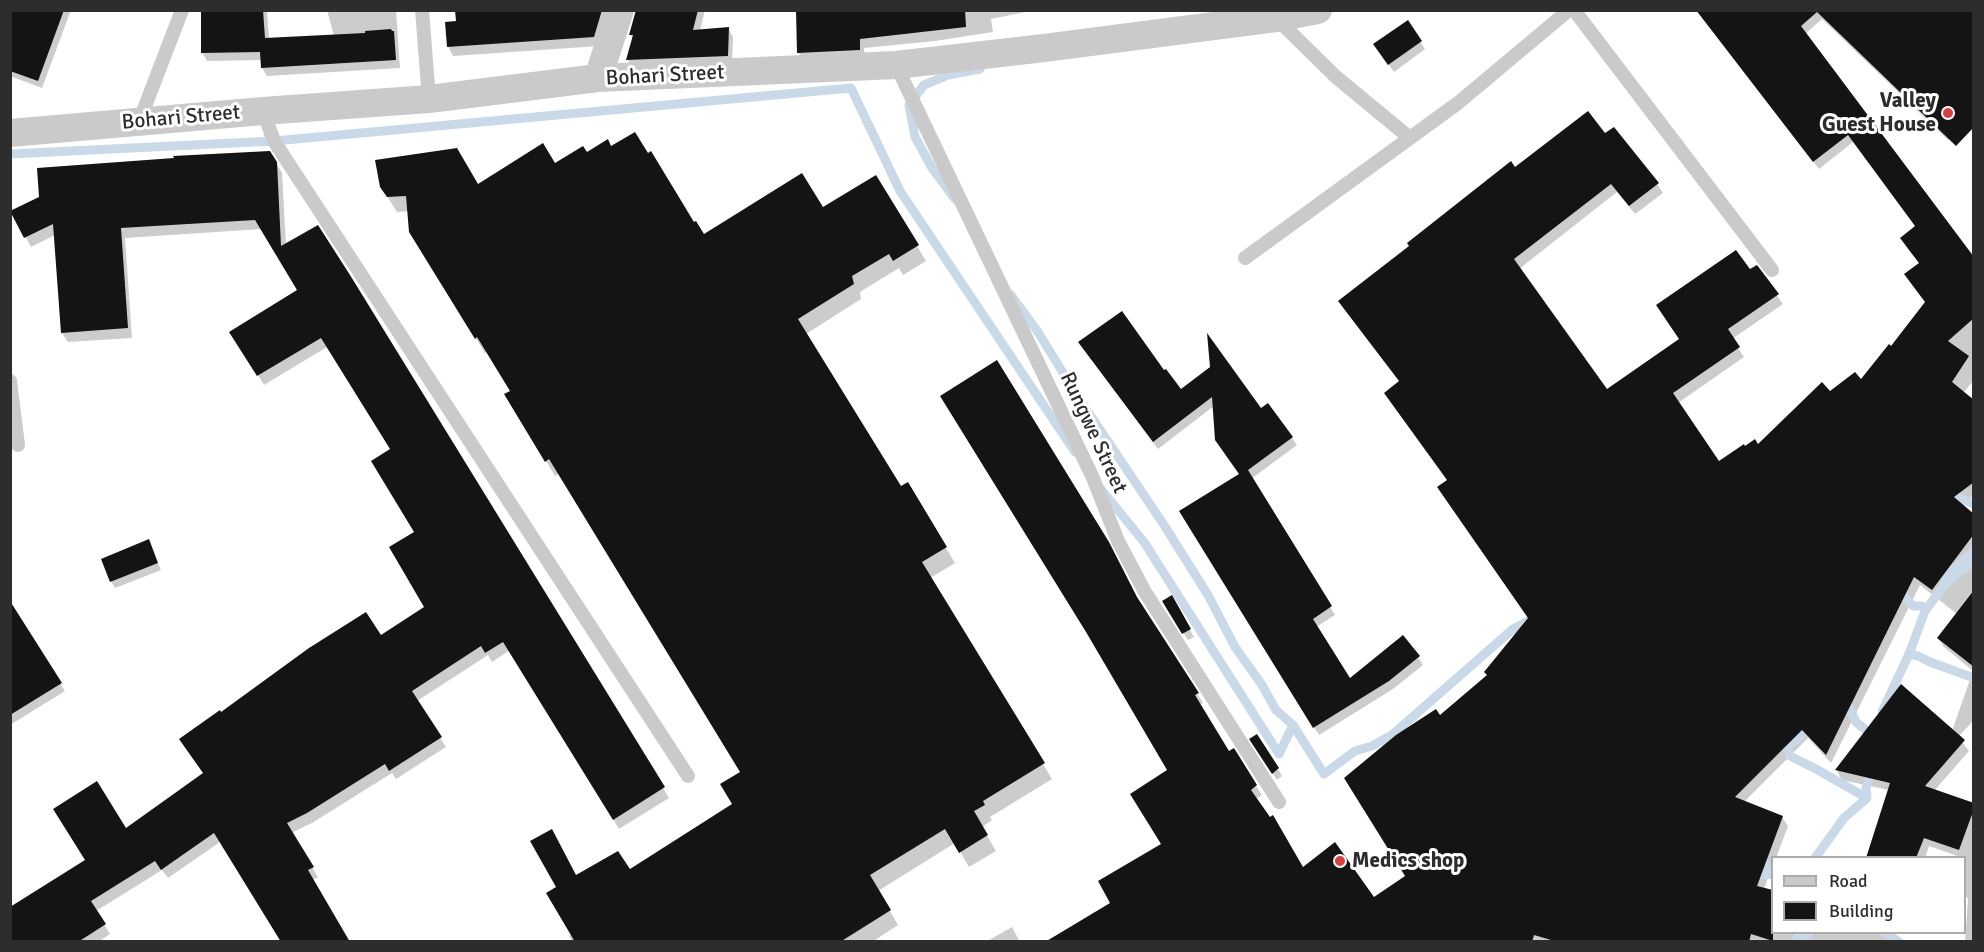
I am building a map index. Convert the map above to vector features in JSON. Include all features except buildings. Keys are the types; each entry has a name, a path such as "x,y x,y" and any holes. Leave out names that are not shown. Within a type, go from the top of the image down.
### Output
{"street":[{"path":"598,78 620,10"},
{"name":"Bohari Street","path":"10,133 429,99 598,78 896,65 1276,18 1317,10"}],"lane":[{"path":"139,122 182,10"},
{"path":"422,10 429,99"},
{"path":"1245,258 1458,103 1571,10 1772,270"},
{"path":"1276,18 1336,77 1410,138"},
{"name":"Rungwe Street","path":"896,65 1093,478 1118,542 1145,592 1280,802"},
{"path":"263,111 274,141 688,776"},
{"path":"10,381 18,445"}],"waterway":[{"path":"955,199 932,168 915,137 909,105 924,85 948,75 980,69"},
{"path":"10,154 274,141 851,88 900,191 1075,452"},
{"path":"1010,294 1038,332 1078,397 1164,525 1208,595 1235,647 1262,685 1276,710 1293,725 1324,774 1355,751 1372,746 1392,735 1513,629 1534,618"},
{"path":"1100,488 1144,542 1279,754 1293,725"},
{"path":"1946,488 1958,498 1974,504"},
{"path":"1944,577 1974,549"},
{"path":"1882,712 1909,654 1925,611 1945,584 1974,560"},
{"path":"1895,591 1903,595 1913,606 1922,606 1925,611"},
{"path":"1909,654 1974,678"},
{"path":"1842,698 1856,722 1867,731 1874,729"},
{"path":"1793,724 1801,736 1787,747 1790,756 1867,798"},
{"path":"1816,856 1844,818 1867,798 1866,787 1873,768"},
{"path":"1758,858 1765,863 1763,875 1771,874"},
{"path":"1796,942 1799,934"},
{"path":"1802,942 1808,934"},
{"path":"1887,934 1899,942"}],"place":[{"name":"Valley Guest House","path":"1948,113"},
{"name":"Medics shop","path":"1340,861"}]}
